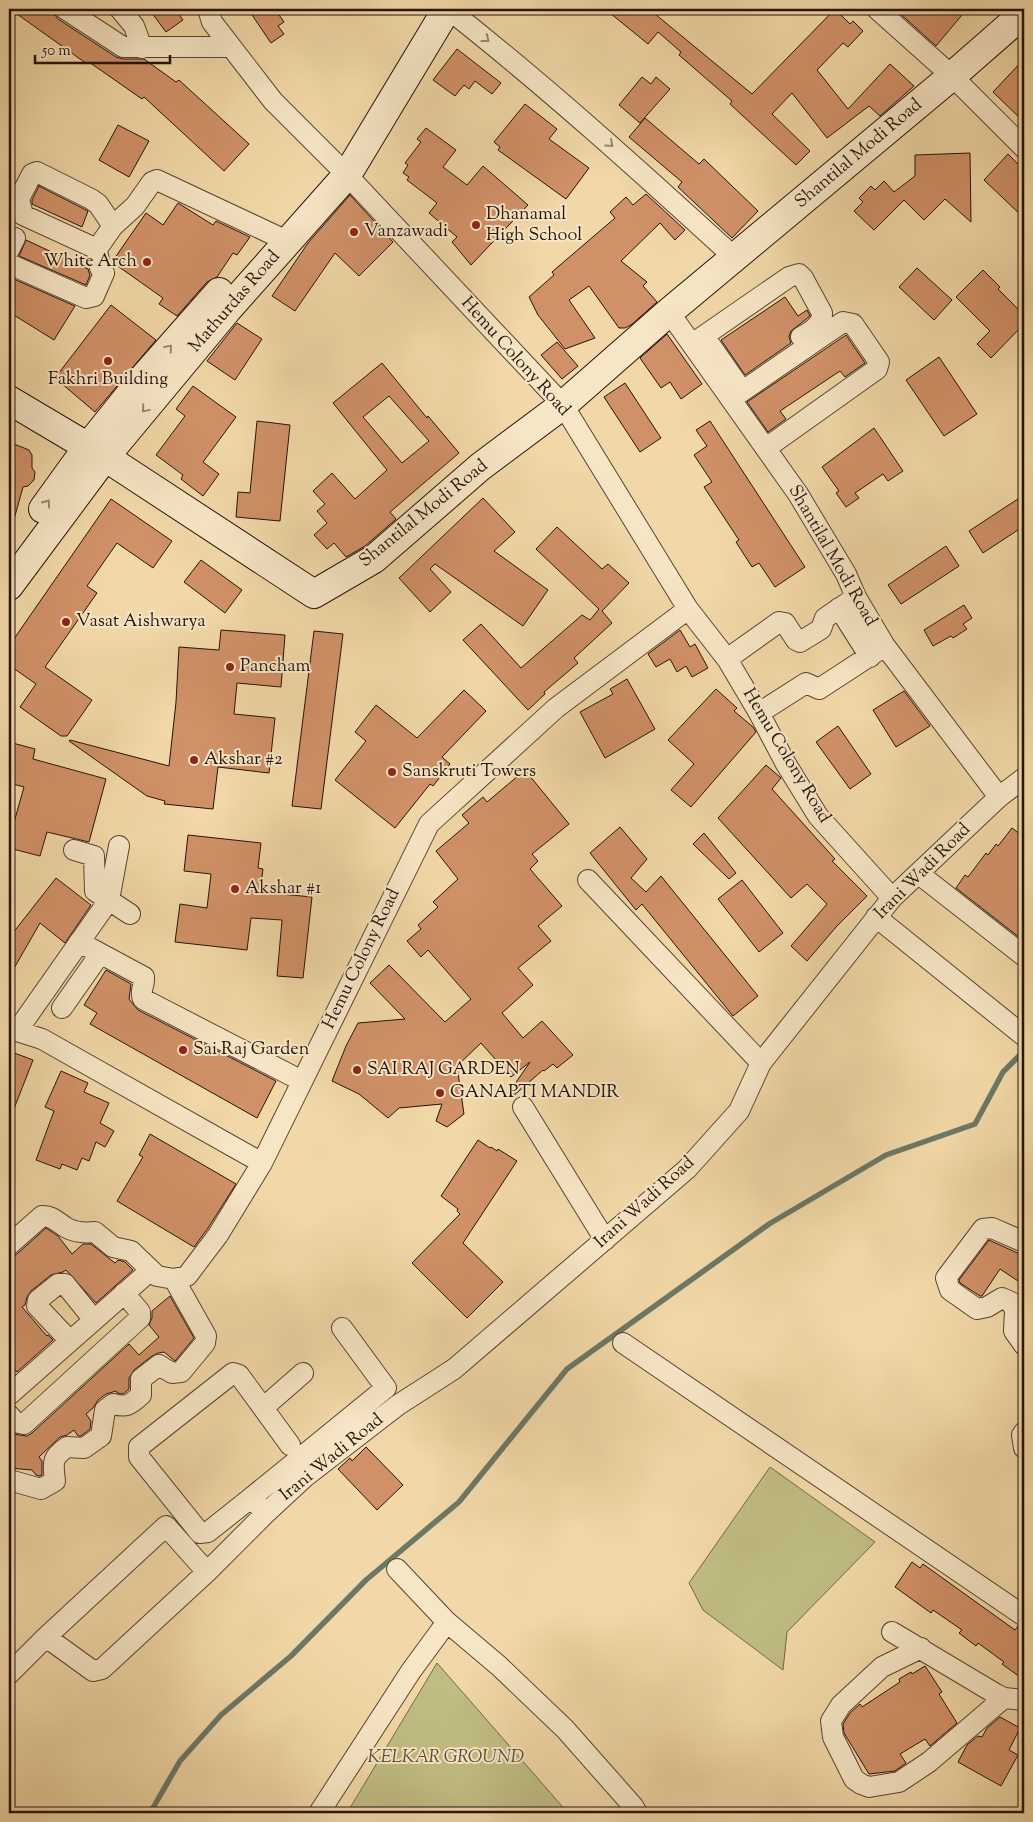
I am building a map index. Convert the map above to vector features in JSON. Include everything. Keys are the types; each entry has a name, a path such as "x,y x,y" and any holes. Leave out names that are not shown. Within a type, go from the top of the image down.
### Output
{"street":[{"path":"65,9 123,48 230,47"},
{"path":"120,9 134,26 142,48"},
{"name":"Hemu Colony Road","path":"208,9 212,22 273,101 341,170 563,406 688,608 727,659 786,764 818,816 892,898"},
{"path":"341,170 431,9"},
{"path":"9,586 143,378 280,237 341,170 448,9 498,48 606,140 735,258"},
{"path":"877,9 952,76 1024,148"},
{"name":"Shantilal Modi Road","path":"9,400 96,452 314,594 374,559 480,467 563,406 669,312 952,76 1024,12"},
{"path":"97,249 24,215 20,198 32,174 37,172 92,198 113,226"},
{"path":"9,264 86,298 94,296 104,273 100,268 97,249 113,226 135,206 152,182 157,180 280,237"},
{"path":"698,340 789,277 799,274 803,278 823,318 817,326 732,391"},
{"name":"Shantilal Modi Road","path":"669,312 698,340 769,446 846,574 848,603 877,651 999,797"},
{"path":"732,391 843,322 853,324 879,362 877,369 769,446"},
{"path":"9,557 96,452"},
{"path":"727,659 779,622 785,623 796,640 800,642 821,629 825,618 848,603"},
{"name":"Hemu Colony Road","path":"174,1279 187,1276 218,1235 262,1163 429,824 556,708 688,608"},
{"path":"759,713 806,683 819,689 877,651"},
{"name":"Irani Wadi Road","path":"46,1637 93,1671 102,1669 207,1572 265,1514 304,1456 398,1405 454,1369 686,1170 739,1111 761,1063 892,898 999,797 1024,778"},
{"path":"119,846 109,900 80,942 13,1028 42,1039 262,1163"},
{"path":"74,850 94,856 95,891 130,914"},
{"path":"918,874 1024,956"},
{"path":"588,880 761,1063"},
{"path":"876,917 1021,1034"},
{"path":"80,942 144,977 141,994 143,999 302,1081"},
{"path":"62,1008 100,954"},
{"path":"523,1107 605,1240"},
{"path":"9,1245 42,1216 49,1216 68,1229 84,1234 95,1232 113,1247 131,1251 157,1276 174,1279 206,1336 205,1343 181,1372 172,1373 159,1365 141,1379 141,1395 128,1405 113,1404 105,1410 101,1436 84,1448 67,1446 56,1454 53,1466 55,1481 41,1489 9,1480"},
{"path":"1024,1242 992,1228 983,1229 946,1278 950,1290 976,1309 987,1307 1002,1298 1006,1298 1011,1302 1015,1310 1014,1331 1024,1345"},
{"path":"12,1384 70,1342 151,1270"},
{"path":"70,1342 37,1306 38,1300 58,1284 64,1284 94,1320"},
{"path":"9,1414 15,1422 24,1424 140,1318 140,1312 124,1293"},
{"path":"342,1328 398,1405"},
{"path":"623,1343 1024,1616"},
{"path":"304,1456 263,1408 239,1375 233,1373 139,1447 139,1457 200,1533 208,1532 304,1456 386,1388"},
{"path":"263,1408 303,1373"},
{"path":"1024,1432 1022,1435 1024,1448"},
{"path":"252,1497 265,1514"},
{"path":"9,1674 46,1637 166,1526 207,1572"},
{"path":"397,1569 447,1622 499,1666 565,1729 633,1806 637,1813"},
{"path":"319,1813 411,1671 447,1622"},
{"path":"892,1632 1004,1698 1024,1700"},
{"path":"921,1648 882,1667 841,1705 831,1721 833,1737 854,1779 861,1784 869,1787 899,1782 930,1762 1004,1698"}],"green space":[{"path":"770,1467 875,1542 787,1632 783,1670 703,1610 689,1583"},
{"name":"KELKAR GROUND","path":"437,1663 568,1813 347,1813"}],"building":[{"path":"10,9 53,9 58,19 116,57 144,59 176,82 179,80 249,144 224,171 144,97 142,99 89,62 87,64"},
{"path":"149,9 175,9 183,20 166,32"},
{"path":"248,9 275,9 284,22 278,26 284,34 271,43"},
{"path":"605,9 649,9 752,94 835,9 850,24 853,21 863,31 848,47 843,43 817,70 848,109 890,64 914,86 880,116 869,106 827,138 792,93 772,114 810,151 796,165 730,104 732,101 679,55 681,52 658,32 648,44"},
{"path":"895,9 967,9 936,46"},
{"path":"457,49 501,83 492,94 475,81 469,89 464,85 455,96 433,80"},
{"path":"1024,59 1024,122 993,92"},
{"path":"642,77 651,84 656,77 670,89 640,123 619,105"},
{"path":"525,104 557,129 549,139 589,168 566,199 498,150 500,147 494,142"},
{"path":"645,118 699,164 704,159 758,211 732,238 678,187 682,182 629,137"},
{"path":"118,125 149,141 129,177 99,160"},
{"name":"Dhanamal High School","path":"426,128 456,150 443,167 467,185 483,166 528,205 471,265 452,242 457,237 429,213 437,203 407,180 409,177 403,173 408,165 405,163 421,142 417,139"},
{"path":"970,153 971,222 945,199 924,220 904,200 874,230 854,211 863,202 859,198 871,186 875,190 884,181 894,192 915,176 915,155"},
{"path":"1008,154 1024,170 1024,218 984,180"},
{"path":"39,186 88,211 82,227 32,204"},
{"path":"646,194 685,230 675,240 660,223 621,261 647,282 643,286 657,302 631,325 619,328 589,286 569,300 595,338 565,349 538,315 529,297 554,275 552,272 615,218 610,212 626,197 633,205"},
{"name":"Vanzawadi","path":"350,195 393,242 359,276 335,253 295,311 272,296 308,243"},
{"name":"White Arch","path":"178,203 213,225 216,221 250,237 237,255 233,253 217,277 207,282 177,316 159,304 163,298 112,262 146,213 163,225"},
{"path":"26,240 88,269 90,275 86,285 19,256"},
{"path":"917,268 952,300 934,320 899,287"},
{"path":"983,270 1000,287 998,289 1024,315 1024,324 991,358 977,344 990,331 956,297"},
{"path":"9,277 75,306 54,340 9,312"},
{"path":"785,297 798,316 807,310 810,316 791,331 789,337 791,343 745,375 721,340"},
{"name":"Fakhri Building","path":"111,305 156,340 95,412 55,378"},
{"path":"237,323 262,339 235,380 207,361"},
{"path":"667,334 702,384 681,399 670,382 661,388 640,358"},
{"path":"846,335 865,363 845,377 840,371 780,411 786,419 768,432 747,402"},
{"path":"557,342 578,366 562,379 541,355"},
{"path":"939,357 977,414 944,436 906,380"},
{"path":"382,363 427,418 428,416 459,453 390,512 396,519 365,546 346,557 334,543 327,549 314,535 327,523 317,511 325,504 313,491 332,473 355,499 387,470 333,403","holes":["389,396 429,441 402,463 363,417"]},
{"path":"625,383 661,438 640,452 604,397"},
{"path":"193,386 236,417 203,462 219,474 203,496 181,479 183,475 156,455 185,416 176,409"},
{"path":"257,421 290,425 280,521 236,517 238,492 250,493"},
{"path":"710,421 805,567 775,587 759,563 752,567 736,542 739,540 704,487 712,482 694,455 707,446 696,430"},
{"path":"874,428 903,471 888,481 883,474 855,493 859,498 846,507 836,493 839,491 822,467"},
{"path":"9,442 29,450 32,455 32,468 35,472 34,480 28,486 23,487 13,523 9,522"},
{"path":"1024,495 1024,526 983,553 969,531"},
{"path":"483,498 515,532 494,551 548,590 523,626 435,564 430,569 451,592 430,612 399,578"},
{"name":"Vasat Aishwarya","path":"111,499 172,541 153,568 117,543 87,586 97,593 45,667 92,700 67,736 61,736 20,707 36,684 9,665 9,646"},
{"path":"557,527 602,569 608,564 629,583 602,611 612,623 574,658 578,663 544,692 545,694 528,710 463,640 481,624 521,668 582,615 590,620 599,609 536,549"},
{"path":"946,546 959,566 901,604 888,585"},
{"path":"201,560 242,590 225,613 184,582"},
{"path":"964,605 972,618 963,624 967,629 953,638 951,636 933,646 924,630"},
{"path":"221,630 285,635 281,687 237,683 234,714 275,718 269,773 218,767 213,809 164,804 165,801 147,796 69,741 169,766 176,702 179,647 219,650"},
{"path":"680,630 690,647 695,644 708,668 692,677 686,666 677,672 670,659 656,667 648,654"},
{"path":"314,631 343,634 321,809 292,806"},
{"path":"627,679 655,729 605,758 580,712 613,694 610,689"},
{"path":"716,689 737,708 734,711 753,727 756,732 691,807 671,790 694,764 668,740"},
{"name":"Sanskruti Towers","path":"464,690 486,711 442,757 450,764 433,786 430,784 395,828 335,780 366,741 355,732 376,705 417,738"},
{"path":"904,691 930,726 896,747 873,710"},
{"path":"838,726 871,774 850,789 816,742"},
{"path":"9,742 35,749 33,759 106,779 89,842 47,832 40,856 9,848 9,840 24,787 9,783"},
{"path":"766,765 781,778 772,789 835,859 832,861 867,896 837,926 807,961 791,946 827,904 807,884 791,898 718,818"},
{"path":"525,770 569,824 532,854 538,861 530,869 562,906 538,926 551,941 518,968 533,985 502,1013 523,1038 542,1021 573,1055 557,1068 553,1064 543,1070 512,1097 508,1094 530,1062 511,1077 481,1043 457,1066 464,1114 447,1127 436,1121 442,1104 399,1108 388,1118 359,1094 332,1081 346,1046 358,1023 405,1019 370,983 389,965 445,1022 471,999 428,950 421,957 407,941 421,929 418,925 438,907 433,902 458,879 436,851 469,823 462,815 483,797 487,802"},
{"path":"620,827 647,859 631,878 646,892 661,876 758,996 733,1016 642,904 636,910 590,853"},
{"path":"1012,828 1024,837 1024,941 956,888 965,875 968,877 986,853 988,855 996,844 998,846"},
{"path":"704,833 736,873 729,879 693,844"},
{"name":"Akshar #1","path":"188,835 261,843 258,868 263,869 260,892 312,897 303,978 277,976 282,920 251,918 247,950 175,942 180,904 207,908 211,874 184,871"},
{"path":"56,878 91,905 65,943 40,923 9,977 9,938"},
{"path":"742,880 783,933 759,952 718,899"},
{"name":"Sai Raj Garden","path":"106,970 131,984 129,999 138,1010 276,1081 257,1118 90,1024 97,1013 84,1005"},
{"path":"9,1051 33,1060 10,1119 9,1118"},
{"path":"61,1071 88,1083 84,1092 109,1103 100,1123 114,1131 105,1147 96,1142 89,1161 82,1158 77,1170 62,1164 60,1169 36,1160 54,1111 45,1107"},
{"path":"150,1134 236,1184 194,1247 117,1201 143,1157 139,1155"},
{"path":"478,1140 490,1148 497,1151 498,1149 517,1161 463,1243 503,1282 467,1318 412,1263 460,1214 457,1211 458,1209 441,1196"},
{"path":"46,1228 58,1236 72,1254 83,1244 91,1244 115,1263 118,1260 125,1262 133,1270 96,1303 66,1270 51,1275 31,1291 25,1305 22,1307 47,1336 53,1340 17,1372 9,1363 9,1259"},
{"path":"989,1240 1024,1256 1024,1285 1000,1269 982,1296 960,1283 959,1280"},
{"path":"170,1296 194,1338 175,1361 164,1352 152,1356 134,1370 129,1378 129,1389 123,1394 116,1391 106,1394 98,1400 86,1414 91,1421 90,1429 81,1436 78,1436 74,1430 60,1437 39,1457 42,1461 42,1475 36,1475 32,1470 9,1468 9,1436 13,1434 27,1436 32,1433 129,1344 139,1355 159,1337 149,1325 152,1311"},
{"path":"366,1447 403,1485 377,1510 338,1469 350,1458 352,1461"},
{"path":"912,1562 920,1568 923,1564 1015,1630 1018,1626 1024,1628 1024,1680 978,1643 976,1646 959,1633 962,1630 933,1610 931,1613 895,1587"},
{"path":"925,1666 942,1692 939,1694 957,1723 930,1746 925,1739 900,1754 906,1763 895,1771 869,1774 844,1733 843,1724 850,1713 860,1704 862,1707 900,1682 899,1679"},
{"path":"1000,1717 1020,1728 1009,1750 1018,1755 1001,1786 958,1762 967,1745 978,1736 982,1737 987,1728"}],"waterway":[{"path":"150,1813 180,1761 221,1715 291,1656 366,1580 459,1502 567,1369 769,1224 886,1155 975,1124 1003,1072 1024,1051"}],"place":[{"name":"Dhanamal High School","path":"476,225"},
{"name":"Vanzawadi","path":"354,232"},
{"name":"White Arch","path":"147,262"},
{"name":"Fakhri Building","path":"108,361"},
{"name":"Vasat Aishwarya","path":"66,622"},
{"name":"Pancham","path":"230,667"},
{"name":"Akshar #2","path":"194,760"},
{"name":"Sanskruti Towers","path":"392,772"},
{"name":"Akshar #1","path":"235,889"},
{"name":"Sai Raj Garden","path":"183,1050"},
{"name":"SAI RAJ GARDEN","path":"357,1070"},
{"name":"GANAPTI MANDIR","path":"440,1093"}]}
